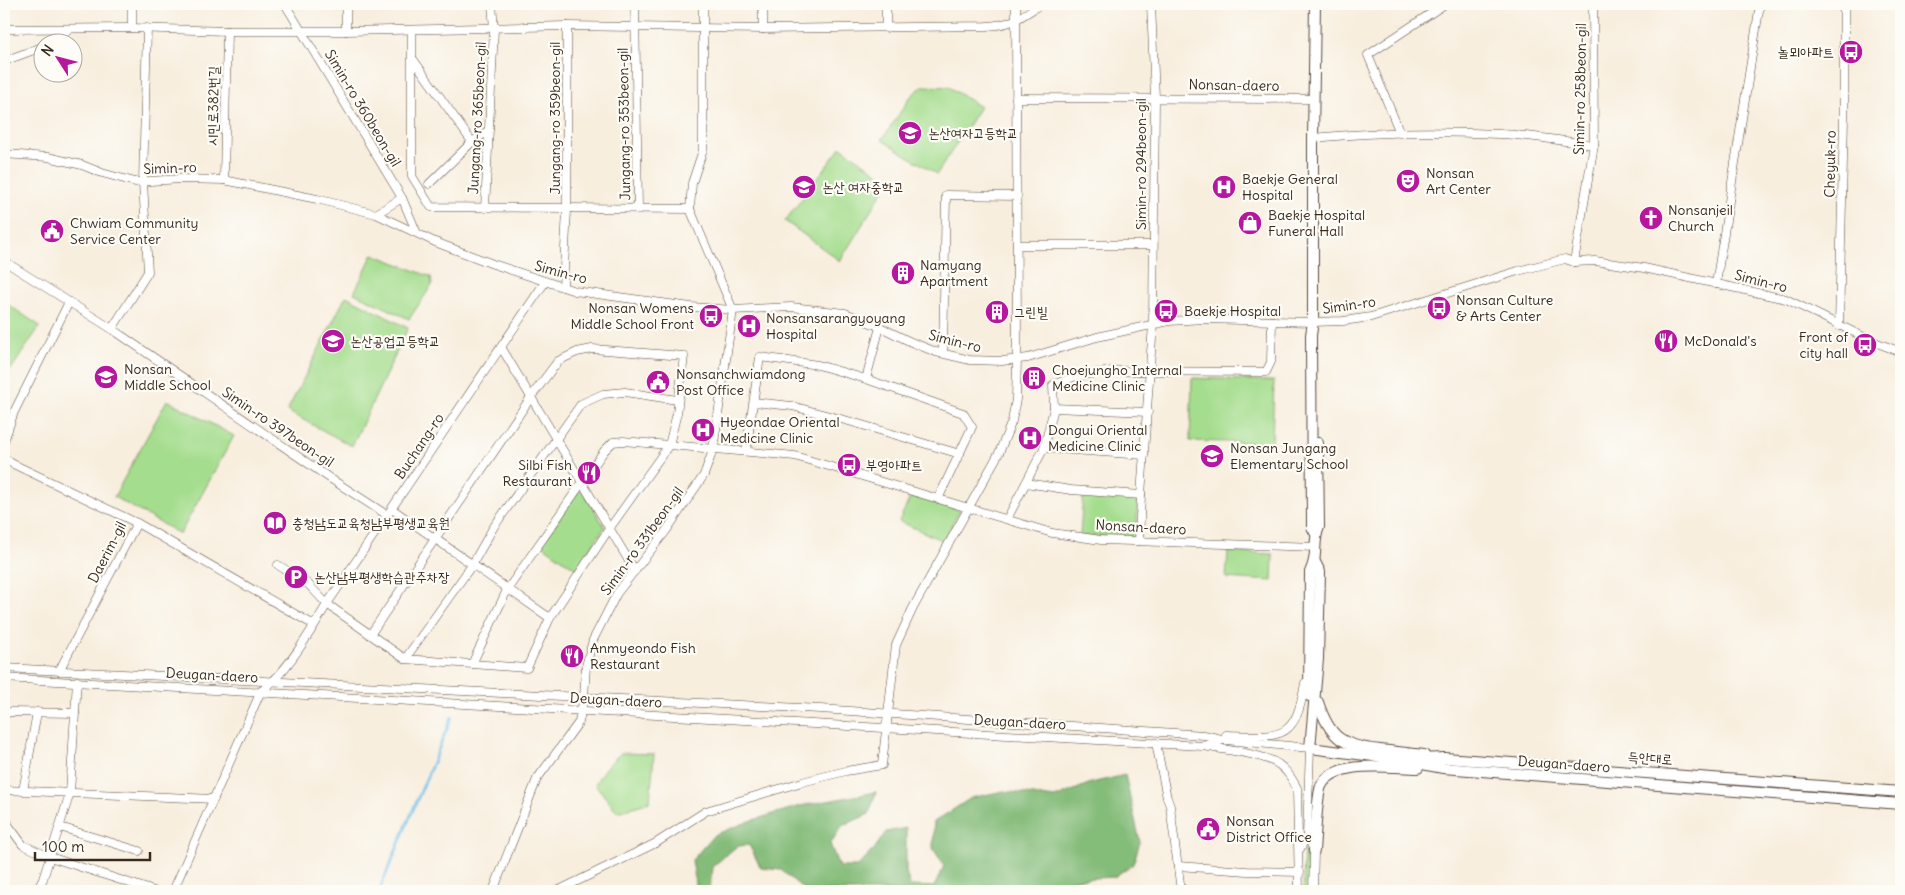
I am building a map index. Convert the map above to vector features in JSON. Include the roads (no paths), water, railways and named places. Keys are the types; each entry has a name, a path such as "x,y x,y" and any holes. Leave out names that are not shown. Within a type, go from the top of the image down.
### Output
{"main road":[{"path":"1312,722 1310,712 1310,572 1315,562 1316,547 1316,534 1312,528 1311,335 1313,322 1315,4"},
{"path":"1310,748 1312,722 1315,713 1320,572 1315,562"},
{"path":"1316,695 1326,722 1343,741 1356,747 1444,763"},
{"name":"Deugan-daero","path":"1310,748 1397,759 1901,804"},
{"path":"1314,851 1320,788 1331,775 1342,769 1356,767 1444,763"},
{"name":"득안대로","path":"1444,763 1901,792"}],"street":[{"path":"132,4 132,28"},
{"name":"Simin-ro 360beon-gil","path":"285,4 402,198 416,232"},
{"path":"346,4 346,31"},
{"name":"Jungang-ro 365beon-gil","path":"485,208 494,29 492,4"},
{"name":"Jungang-ro 353beon-gil","path":"567,210 638,210 635,4"},
{"path":"703,4 703,150 692,183 690,209 733,310"},
{"path":"763,4 763,29"},
{"path":"886,4 886,28"},
{"path":"557,891 656,843 706,811 802,782 846,771 882,765 890,714 896,645 912,608 999,453 1012,421 1016,399 1016,4"},
{"path":"4,29 147,28 227,31 346,31 567,26 763,29 886,28 1002,25 1016,21 1041,4"},
{"name":"Simin-ro 294beon-gil","path":"1139,541 1140,495 1148,412 1153,324 1154,98 1151,4"},
{"path":"1400,134 1368,55 1445,4"},
{"name":"Simin-ro 258beon-gil","path":"1574,262 1594,145 1593,4"},
{"path":"1716,284 1760,4"},
{"name":"Cheyuk-ro","path":"1839,326 1844,118 1844,4"},
{"name":"Jungang-ro 359beon-gil","path":"563,288 567,210 567,26"},
{"path":"112,329 148,272 143,182 147,28"},
{"path":"412,30 412,59 472,142"},
{"name":"시민로382번길","path":"224,180 227,31"},
{"path":"4,61 32,51"},
{"name":"Jungang-ro 359beon-gil","path":"412,59 412,176 431,207 567,210"},
{"name":"Nonsan-daero","path":"1016,98 1313,100"},
{"path":"429,184 472,142 489,130"},
{"path":"1313,138 1346,135 1500,134 1594,145"},
{"name":"Simin-ro","path":"4,154 48,157 82,165 120,178 143,182 180,179 224,180 318,199 376,214 436,242 563,288 691,307 733,310 791,307 845,313 880,326 911,342 943,354 983,361 1028,358 1097,337 1169,321 1205,319 1313,322 1344,321 1370,317 1542,264 1564,259 1574,262 1595,261 1644,268 1786,299 1839,326 1901,352"},
{"path":"943,354 946,195 1017,196"},
{"path":"376,214 402,198"},
{"path":"638,210 690,209"},
{"path":"1017,245 1154,245"},
{"name":"Simin-ro 397beon-gil","path":"4,261 112,329 328,477 436,540 550,618"},
{"name":"Buchang-ro","path":"261,691 273,683 314,625 545,282"},
{"path":"4,441 14,412 68,302"},
{"name":"Simin-ro 331beon-gil","path":"494,891 537,779 579,722 584,697 586,666 592,640 617,593 666,532 704,475 713,450 733,310"},
{"path":"1007,519 1044,448 1054,408 1053,385 1076,376 1112,371 1266,372 1271,362 1272,321"},
{"path":"866,379 880,326"},
{"path":"501,347 635,571"},
{"path":"278,565 308,584 327,604 370,635 405,659 527,668 550,618 609,529 669,445 677,413 684,356 592,349 577,352 558,361 370,635"},
{"path":"746,451 760,357 818,365 866,379 963,413 972,427 938,499"},
{"path":"405,659 472,565 493,528 555,438 581,404 603,394 625,392 678,400"},
{"path":"754,402 792,406 960,454"},
{"path":"1054,408 1148,412"},
{"name":"Nonsan-daero","path":"582,482 604,451 613,442 746,451 795,456 1052,533 1101,540 1316,547"},
{"path":"1044,448 1144,455"},
{"name":"Daerim-gil","path":"4,457 11,463 137,523 59,671"},
{"path":"472,664 507,590 582,482"},
{"path":"1026,483 1071,490 1140,495"},
{"path":"137,523 314,625"},
{"path":"1204,735 1271,736 1278,735 1286,730 1291,726 1299,713 1310,659"},
{"name":"Deugan-daero","path":"4,667 168,675 273,683 584,697 890,714 1204,735 1226,740 1310,748"},
{"name":"Deugan-daero","path":"4,678 261,691 580,712 1202,746 1226,740"},
{"path":"37,891 43,879 70,792 76,681"},
{"path":"173,891 261,691"},
{"path":"4,715 10,712 75,713"},
{"path":"23,791 36,712"},
{"path":"1156,743 1170,806 1181,891"},
{"path":"1202,746 1259,757 1277,763 1290,775 1297,788 1300,891"},
{"path":"1300,849 1307,835 1310,748"},
{"path":"4,790 214,799"},
{"path":"4,814 9,826 23,845 154,891"},
{"path":"60,826 139,851"},
{"path":"1307,835 1314,851 1313,891"},
{"path":"1178,866 1247,871 1300,872"}],"waterway":[{"path":"379,891 452,717"}],"place":[{"name":"놀뫼아파트","path":"1851,52"},
{"name":"논산여자고등학교","path":"910,133"},
{"name":"Nonsan Art Center","path":"1408,181"},
{"name":"논산 여자중학교","path":"804,187"},
{"name":"Baekje General Hospital","path":"1224,187"},
{"name":"Nonsanjeil Church","path":"1651,218"},
{"name":"Baekje Hospital Funeral Hall","path":"1250,223"},
{"name":"Chwiam Community Service Center","path":"52,231"},
{"name":"Namyang Apartment","path":"903,273"},
{"name":"Nonsan Culture & Arts Center","path":"1439,308"},
{"name":"Baekje Hospital","path":"1166,311"},
{"name":"그린빌","path":"997,312"},
{"name":"Nonsan Womens Middle School Front","path":"711,316"},
{"name":"Nonsansarangyoyang Hospital","path":"749,326"},
{"name":"논산공업고등학교","path":"333,341"},
{"name":"McDonald's","path":"1666,341"},
{"name":"Front of city hall","path":"1865,345"},
{"name":"Nonsan Middle School","path":"106,377"},
{"name":"Choejungho Internal Medicine Clinic","path":"1034,378"},
{"name":"Nonsanchwiamdong Post Office","path":"658,382"},
{"name":"Hyeondae Oriental Medicine Clinic","path":"703,430"},
{"name":"Dongui Oriental Medicine Clinic","path":"1030,438"},
{"name":"Nonsan Jungang Elementary School","path":"1212,456"},
{"name":"부영아파트","path":"849,465"},
{"name":"Silbi Fish Restaurant","path":"589,473"},
{"name":"충청남도교육청남부평생교육원","path":"275,523"},
{"name":"논산남부평생학습관주차장","path":"296,577"},
{"name":"Anmyeondo Fish Restaurant","path":"572,656"},
{"name":"Nonsan District Office","path":"1208,829"}]}
